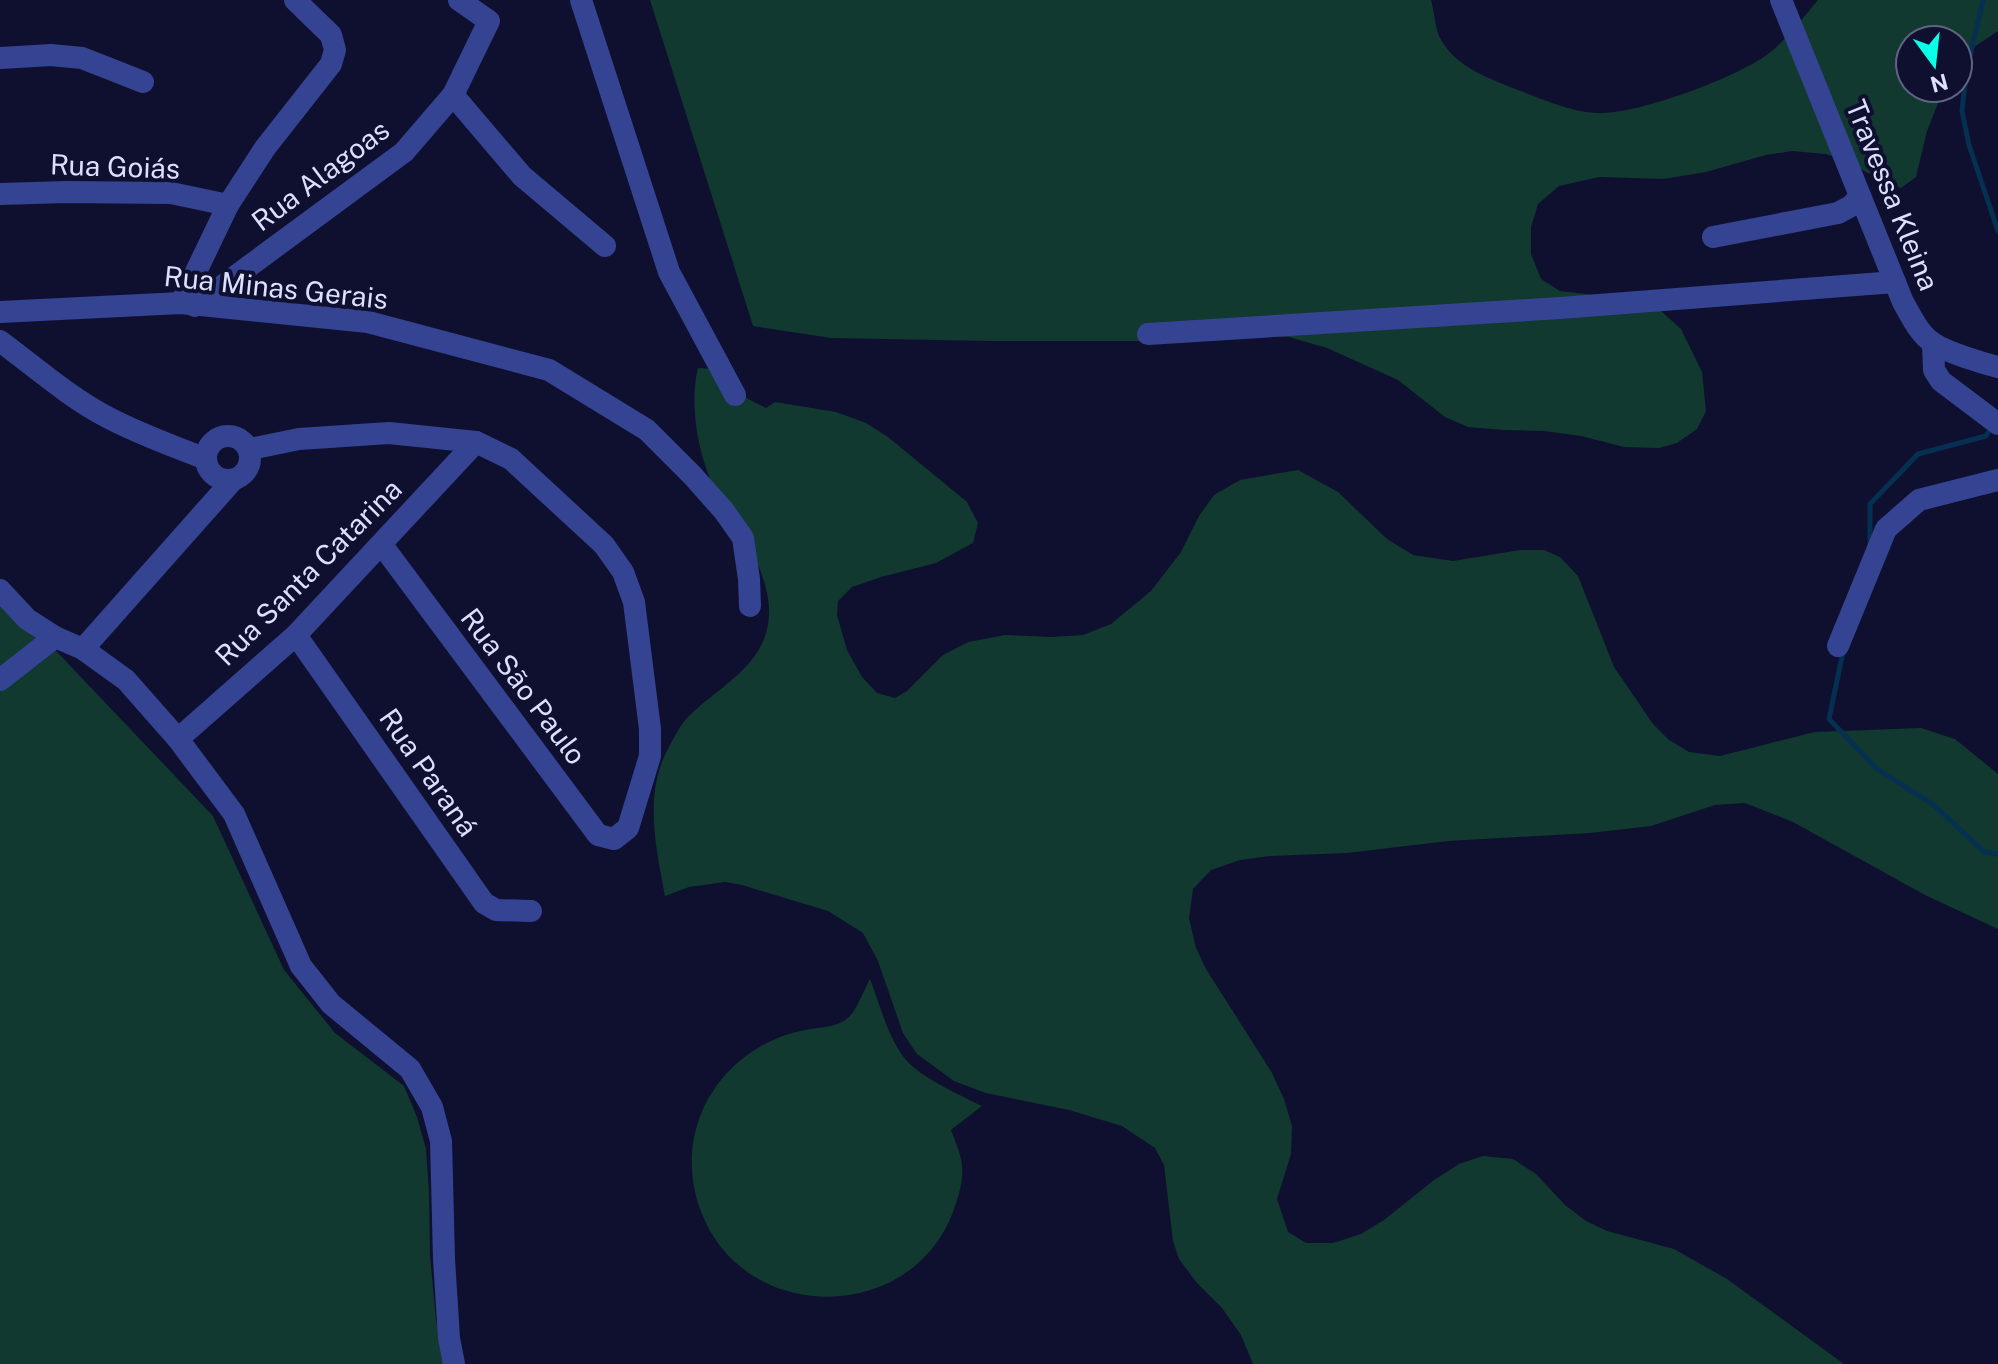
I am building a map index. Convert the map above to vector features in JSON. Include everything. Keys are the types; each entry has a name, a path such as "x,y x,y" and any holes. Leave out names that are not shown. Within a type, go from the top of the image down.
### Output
{"street":[{"path":"188,304 228,205 265,148 331,64 335,50 331,35 295,0"},
{"name":"Rua Alagoas","path":"188,304 404,152 453,95 489,21 459,0"},
{"path":"581,0 669,272 735,395"},
{"name":"Travessa Kleina","path":"1781,0 1903,302 1933,343"},
{"path":"0,58 51,55 82,58 143,82"},
{"path":"453,95 522,176 605,246"},
{"name":"Rua Goiás","path":"0,194 171,193 228,205"},
{"path":"1713,237 1838,213 1851,206 1860,196"},
{"path":"1148,334 1560,308 1895,282"},
{"name":"Rua Minas Gerais","path":"0,312 188,304 368,322 549,370 647,430 724,511 743,538 750,606"},
{"path":"0,341 79,400 108,417 206,459"},
{"path":"1998,367 1933,343 1934,370 1941,381 1998,424"},
{"path":"250,449 299,439 389,433 476,442"},
{"path":"224,436 239,438 250,449 250,465 241,477 233,480 225,480 212,473 206,459 211,444 224,436"},
{"name":"Rua Santa Catarina","path":"178,739 296,635 476,442"},
{"name":"Rua São Paulo","path":"382,545 598,835 614,839 628,828 650,756 650,729 634,602 623,572 604,545 511,459 476,442"},
{"path":"83,649 233,480"},
{"path":"1838,646 1886,529 1919,500 1998,480"},
{"path":"0,590 27,619 55,637 83,649 126,680 178,739 234,814 301,966 331,1004 410,1069 432,1107 441,1141 444,1259 449,1338 454,1364"},
{"name":"Rua Paraná","path":"296,635 484,903 496,910 531,911"},
{"path":"0,680 55,637"}],"green space":[{"path":"650,0 1431,0 1439,36 1453,55 1471,69 1543,100 1595,113 1634,108 1684,94 1753,64 1775,48 1818,0 1998,0 1998,31 1974,47 1974,24 1894,24 1894,104 1938,104 1927,131 1916,177 1901,188 1826,154 1792,151 1663,179 1599,177 1559,186 1538,204 1531,227 1531,254 1541,279 1560,291 1630,299 1661,311 1681,329 1702,372 1706,411 1697,429 1677,443 1659,448 1624,447 1544,431 1468,427 1445,417 1398,380 1327,348 1289,337 1174,341 831,338 753,326"},
{"path":"698,368 712,369 748,399 766,408 775,402 836,412 866,423 888,437 967,502 978,523 973,543 936,563 852,587 838,601 837,615 847,650 862,677 877,693 895,698 907,691 943,655 968,642 1005,635 1083,635 1111,624 1151,591 1181,552 1199,516 1214,495 1240,480 1298,470 1338,492 1387,539 1413,555 1453,561 1520,550 1544,550 1560,557 1578,576 1614,667 1653,724 1669,740 1689,752 1720,756 1815,732 1921,728 1955,739 1998,774 1998,929 1925,895 1793,822 1745,803 1715,805 1651,826 1590,833 1448,841 1347,853 1240,860 1211,870 1193,889 1189,918 1196,948 1272,1073 1292,1126 1291,1154 1277,1199 1288,1232 1306,1243 1333,1243 1361,1234 1459,1164 1483,1156 1513,1159 1536,1174 1565,1205 1586,1221 1607,1231 1674,1249 1727,1279 1844,1364 1253,1364 1241,1335 1222,1308 1179,1259 1173,1241 1164,1165 1155,1148 1122,1126 1069,1110 986,1093 954,1081 917,1054 903,1033 878,961 863,933 828,911 725,882 689,887 665,896 654,821 656,783 661,765 686,719 754,658 768,627 766,589 756,560 717,493 703,460 694,397"},
{"path":"0,592 213,816 284,970 335,1033 404,1086 426,1149 436,1320 446,1364 0,1364"},
{"path":"870,979 889,1032 906,1060 932,1080 982,1106 951,1130 961,1161 961,1183 953,1212 932,1249 902,1275 867,1291 828,1297 790,1292 754,1276 724,1250 702,1214 692,1164 697,1126 709,1098 729,1070 771,1041 845,1020 855,1009"}],"waterway":[{"path":"1983,0 1966,73 1962,111 1969,145 1998,231"},
{"path":"1870,545 1870,504 1918,454 1986,436 1991,428"},
{"path":"1843,652 1829,719 1877,769 1934,805 1984,852 1998,854"}]}
